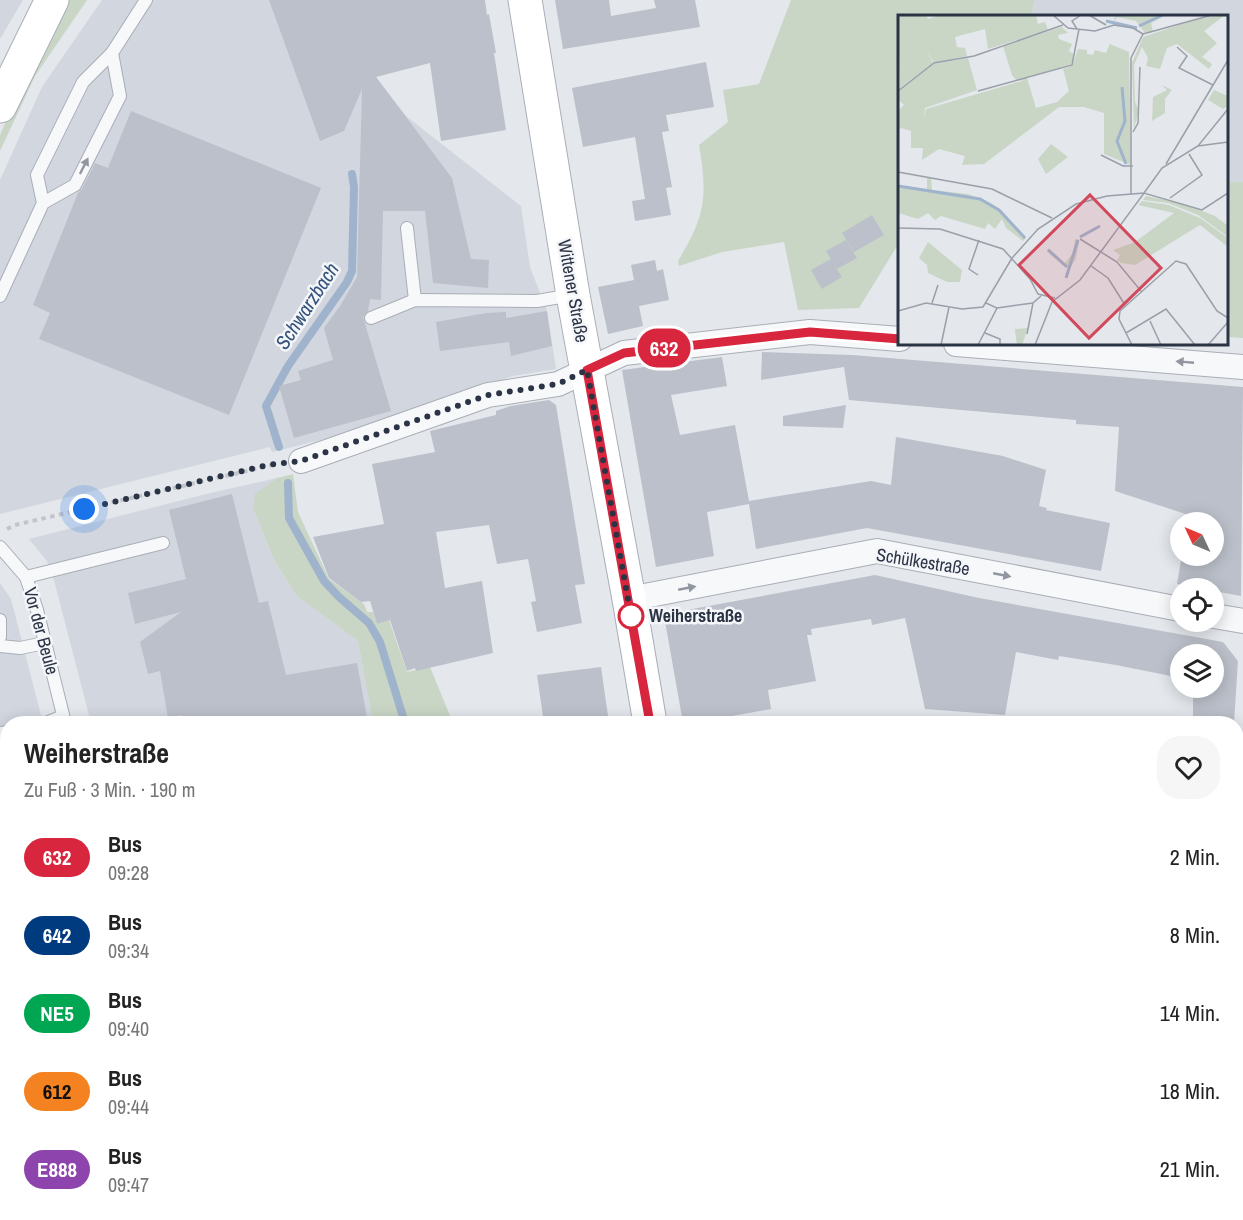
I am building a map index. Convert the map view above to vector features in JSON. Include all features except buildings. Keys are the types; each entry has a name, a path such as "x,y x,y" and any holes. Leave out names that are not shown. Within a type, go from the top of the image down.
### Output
{"street":[{"path":"0,106 52,0"},
{"name":"Wittener Straße","path":"525,0 573,295 649,716"},
{"path":"301,461 488,395 558,384 624,353 810,332 898,339"},
{"path":"968,345 1243,367"},
{"name":"Schülkestraße","path":"629,599 877,551 1170,607"},
{"path":"1224,618 1243,621"}],"lane":[{"path":"0,296 42,203 37,175 83,82 112,53 146,0"},
{"path":"42,203 75,185 120,96 112,53"},
{"path":"407,228 415,300"},
{"path":"370,318 415,300 537,301 573,295"},
{"path":"26,577 163,543"},
{"name":"Vor der Beule","path":"0,547 26,577 63,716"},
{"path":"0,620 0,637"},
{"path":"0,646 20,648 45,643"}],"path":[{"path":"0,533 15,525 245,470 301,461"}],"shaded area":[{"path":"0,0 23,0 0,39"},
{"path":"102,0 348,0 375,76 406,116 521,206 530,267 547,311 556,369 513,376 353,432 272,452 270,447 0,514 0,180 42,87"},
{"path":"1035,0 1243,0 1243,182 1228,181 1228,15 1031,15"},
{"path":"277,478 256,494 253,508 274,560 297,596 358,641 372,716 89,716 55,584 47,561 29,539"},
{"path":"0,583 11,599 41,716 0,716"}],"green space":[{"path":"68,0 87,0 35,76 0,151 0,135 11,110"},
{"path":"791,0 1035,0 1031,15 898,15 898,245 859,308 798,310 784,242 722,252 679,266 678,261 694,231 702,206 703,179 699,145 728,122 723,90 759,84"},
{"path":"1228,181 1243,182 1243,338 1228,337"},
{"path":"293,474 298,512 329,579 364,604 367,612 373,612 377,624 389,620 407,672 430,667 450,716 372,716 358,641 297,596 274,560 253,508 255,494 277,478"}],"waterway":[{"name":"Schwarzbach","path":"279,447 266,406 288,366 347,282 352,271 354,187 352,174"},
{"name":"Schwarzbach","path":"288,483 289,518 324,581 369,623 380,642 403,716"}],"bus line":[{"name":"632","path":"649,716 587,370 624,353 810,332 898,339"}],"place":[{"name":"Weiherstraße","path":"631,616"}],"route":[{"path":"84,509 268,465 301,461 488,395 558,384 587,370 631,616"}]}
